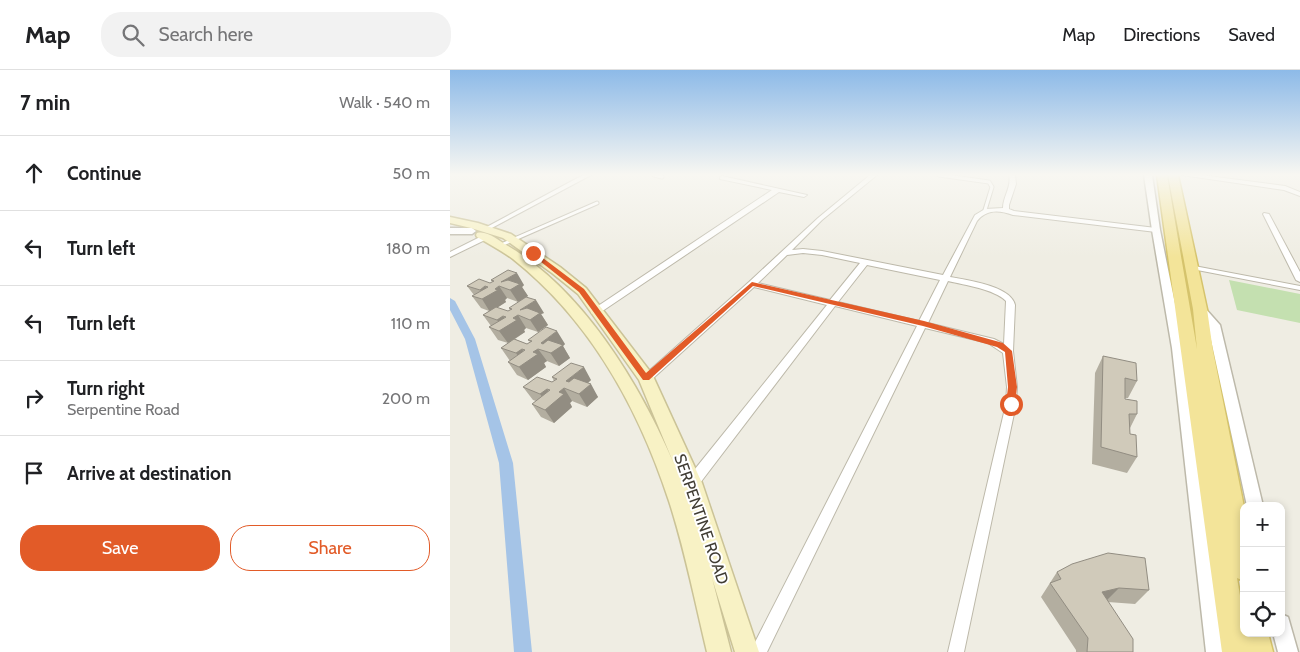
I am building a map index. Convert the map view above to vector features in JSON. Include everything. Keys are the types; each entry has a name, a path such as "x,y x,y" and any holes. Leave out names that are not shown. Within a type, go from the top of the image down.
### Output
{"main road":[{"path":"1166,202 1171,233 1240,550"},
{"path":"1179,202 1200,309 1197,349 1236,652"},
{"path":"450,220 486,234 526,256 549,273 614,366 634,400 662,457 683,516 718,646 743,642"},
{"path":"450,225 486,234"},
{"name":"SERPENTINE ROAD","path":"549,273 582,291 646,378 692,482 743,642"},
{"path":"1257,637 1259,652"}],"street":[{"path":"450,255 541,202"},
{"path":"596,312 759,202"},
{"path":"646,378 840,202"},
{"path":"1006,202 1006,210"},
{"path":"1152,202 1178,348 1216,652"},
{"path":"758,652 924,324 957,253 980,212 985,210 1006,210 1030,216 1171,233"},
{"path":"1266,214 1300,280"},
{"path":"450,231 486,234"},
{"path":"784,253 803,251 822,253 864,263 946,278 993,289 1010,300 1011,314 1008,351 1012,387 1011,404 956,652"},
{"path":"692,482 864,263"},
{"path":"1192,267 1300,288"},
{"path":"752,284 991,341 1008,351"},
{"path":"1200,309 1214,325 1254,502"},
{"path":"1284,637 1288,652"}],"lane":[{"path":"985,210 987,202"},
{"path":"486,234 597,203"}],"green space":[{"path":"1229,280 1300,294 1300,323 1237,310"}],"building":[{"path":"508,270 517,273 501,282 508,280 520,284 510,290 499,286 495,289 498,290 482,299 472,296 488,287 485,286 480,290 467,286 479,279 490,283 494,281 491,280"},
{"path":"526,297 536,300 520,310 527,308 540,313 530,320 518,315 513,318 517,320 499,331 489,327 506,317 503,316 497,320 483,315 496,307 508,311 512,309 509,308"},
{"path":"546,327 557,331 541,343 543,344 548,340 563,345 551,353 538,349 533,352 538,354 519,367 508,362 525,350 522,349 516,353 501,348 514,339 527,344 532,341 528,340"},
{"path":"1103,356 1136,363 1137,381 1125,378 1125,399 1137,401 1137,414 1129,414 1130,434 1136,435 1137,457 1101,447"},
{"path":"571,363 584,367 566,381 569,382 574,378 591,384 579,394 564,388 559,392 564,394 545,410 532,404 550,390 547,389 540,394 523,387 537,377 552,382 557,379 552,377"},
{"path":"1108,553 1145,558 1149,590 1119,588 1102,592 1133,639 1133,652 1087,652 1088,638 1050,583 1061,579 1057,572 1072,564"}],"waterway":[{"path":"450,301 470,339 506,463 523,652"}],"route":[{"path":"533,253 582,291 646,378 752,284 924,324 1000,345 1008,351 1011,368 1011,404"}]}
